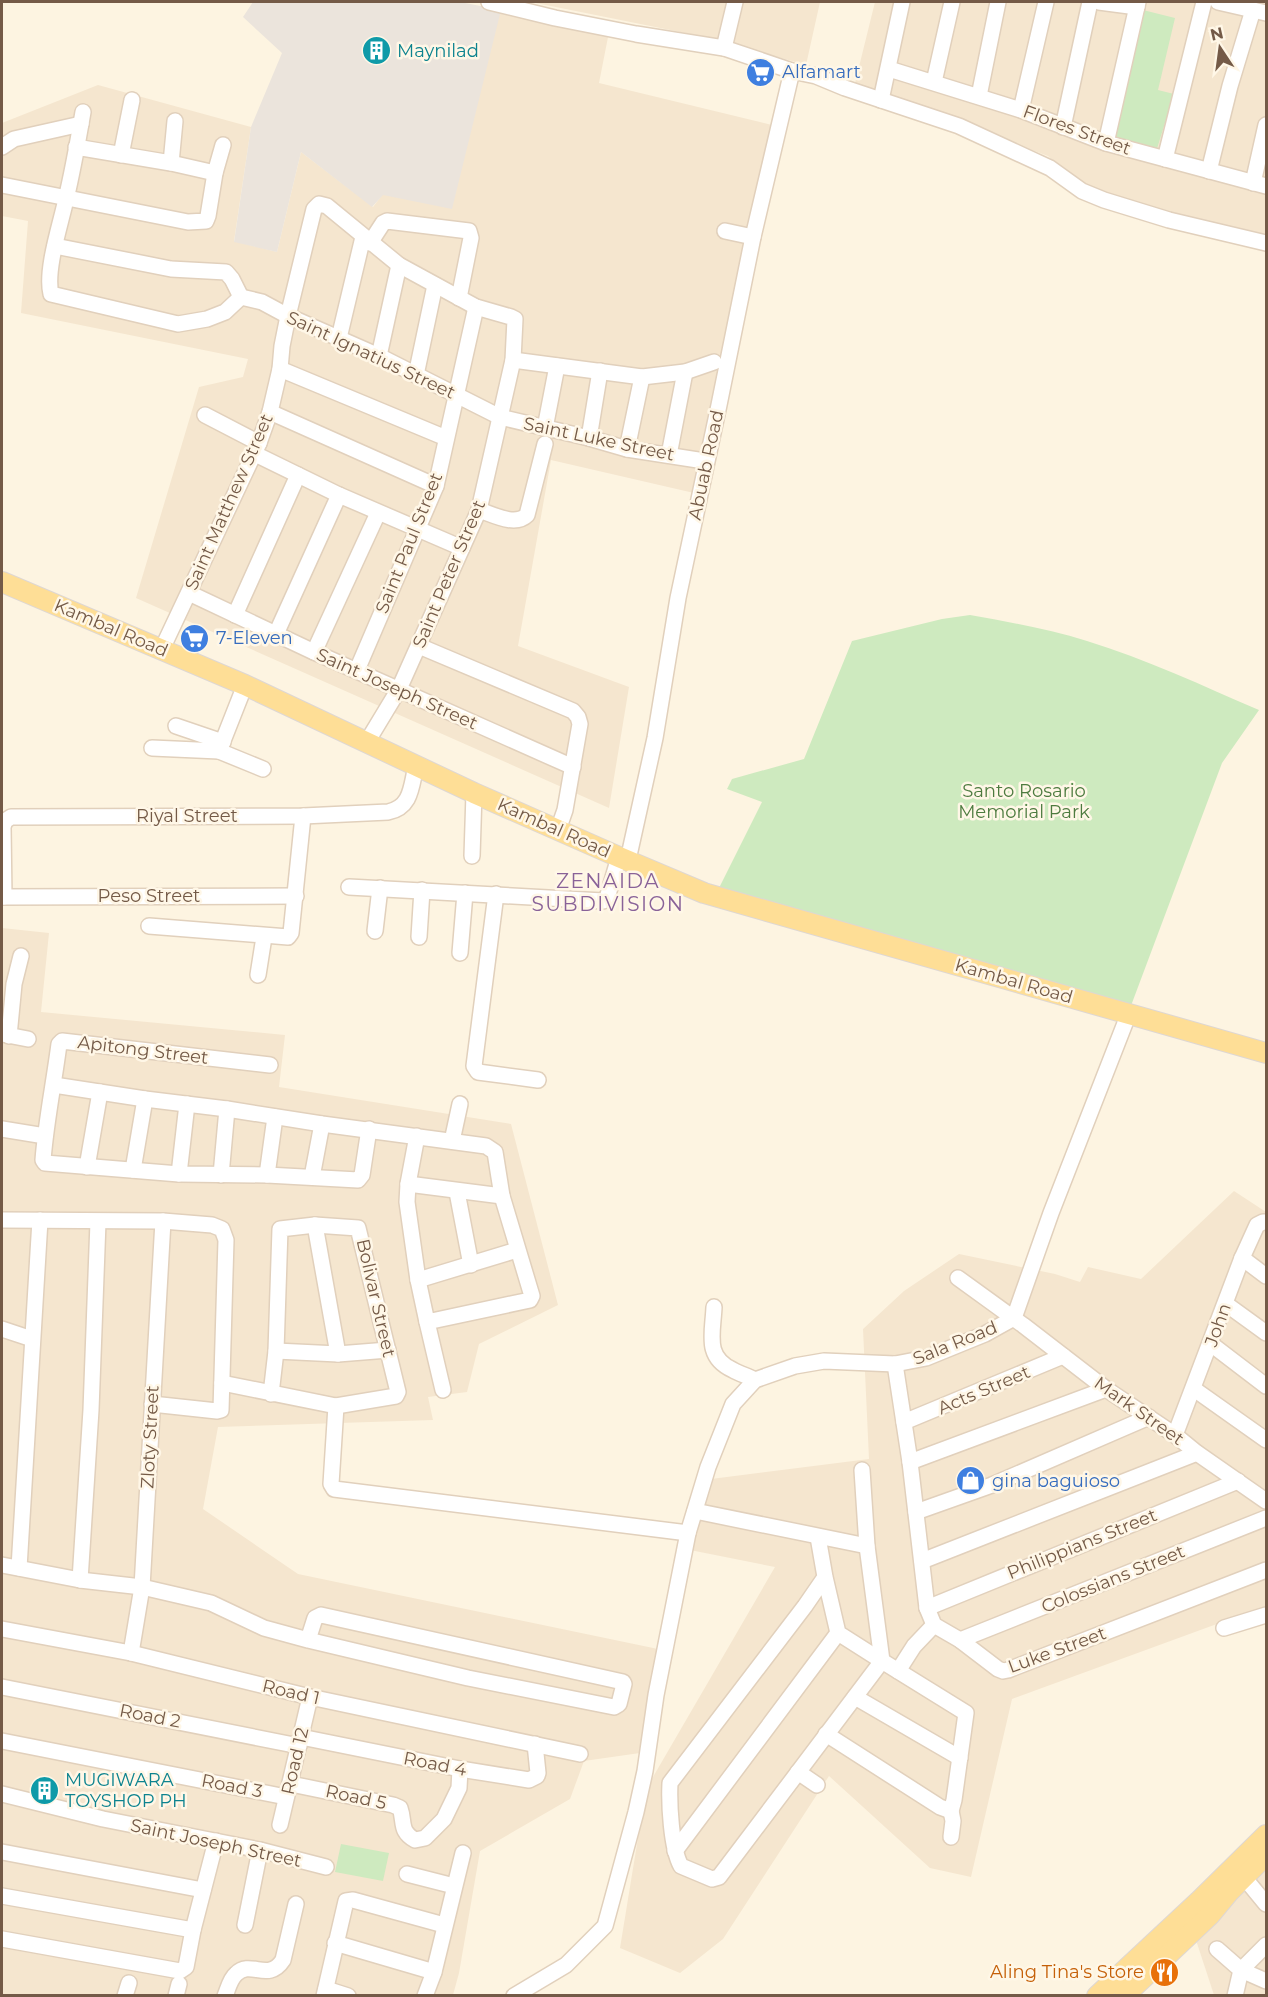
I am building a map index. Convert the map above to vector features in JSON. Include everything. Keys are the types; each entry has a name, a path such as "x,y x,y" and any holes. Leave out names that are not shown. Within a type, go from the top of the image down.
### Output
{"main road":[{"name":"Kambal Road","path":"2,582 245,685 474,793 704,893 1266,1053"},
{"path":"1124,1995 1210,1915 1266,1835"},
{"path":"1097,1995 1169,1929 1239,1871 1266,1855"}],"street":[{"path":"489,2 636,34 724,48 792,71 816,76 959,126 1050,168 1082,191 1104,200 1169,220 1266,243"},
{"path":"724,48 735,2"},
{"path":"881,100 902,2"},
{"path":"934,82 952,2"},
{"path":"979,96 998,2"},
{"path":"1021,110 1046,2"},
{"path":"1063,127 1090,2"},
{"path":"1099,2 1138,4 1106,143"},
{"path":"1165,159 1204,2"},
{"path":"1209,171 1230,86 1260,11 1218,2"},
{"name":"Flores Street","path":"889,69 1021,110 1106,143 1260,184"},
{"name":"Abuab Road","path":"496,894 603,901 607,898 623,859 655,738 678,597 753,237 792,71"},
{"path":"121,155 132,100"},
{"path":"2,147 14,139 82,118 67,198 55,246 49,286 51,294 178,324 207,319 225,312 241,297 226,272 171,269 55,246"},
{"path":"171,163 175,122"},
{"path":"1260,184 1266,125"},
{"path":"2,184 188,222 206,221 223,145"},
{"path":"76,147 215,173"},
{"name":"Saint Matthew Street","path":"162,649 256,448 270,412 280,369 288,316 314,209 319,204 327,207 367,240"},
{"path":"339,338 367,240 387,221 469,231 471,238 459,298"},
{"path":"725,231 753,237"},
{"path":"367,240 399,265 476,307"},
{"path":"379,356 399,265"},
{"path":"416,375 435,285"},
{"name":"Saint Ignatius Street","path":"241,297 262,302 288,316 379,356 500,417"},
{"name":"Saint Peter Street","path":"367,742 399,689 479,510 513,360 515,320 476,307"},
{"name":"Saint Paul Street","path":"357,670 436,486 476,307"},
{"path":"513,360 642,377 685,372 714,362"},
{"path":"545,428 557,366"},
{"path":"280,369 447,438"},
{"path":"589,438 600,371"},
{"path":"669,455 685,372"},
{"path":"627,449 642,377"},
{"path":"270,412 436,486"},
{"path":"204,415 298,475 378,513 462,548"},
{"name":"Saint Luke Street","path":"500,417 627,449 698,460"},
{"path":"479,510 514,521 523,519 526,516 545,444"},
{"path":"235,615 298,475"},
{"path":"276,634 339,495"},
{"path":"315,652 378,513"},
{"name":"Saint Joseph Street","path":"189,594 573,767"},
{"path":"419,646 573,711 578,717 573,767 565,810 558,830"},
{"path":"221,747 245,685"},
{"path":"176,726 263,768"},
{"path":"152,748 221,747"},
{"name":"Riyal Street","path":"3,897 3,827 5,821 11,817 303,816 398,810 405,805 409,797 416,766"},
{"path":"472,856 474,793"},
{"path":"149,926 264,937 288,937 291,933 296,896 303,816"},
{"path":"349,887 496,894 474,1066 478,1072 538,1080"},
{"path":"375,931 380,888"},
{"path":"419,937 422,890"},
{"path":"460,954 465,893"},
{"name":"Peso Street","path":"3,897 296,896"},
{"path":"258,975 264,937"},
{"path":"21,956 8,983 5,1035 28,1039"},
{"name":"Sala Road","path":"514,1995 566,1965 605,1926 645,1771 656,1695 688,1533 708,1467 733,1404 755,1380 795,1366 824,1361 895,1364 926,1358 985,1334 1014,1318 1051,1213 1129,1013"},
{"name":"Apitong Street","path":"54,1085 58,1044 62,1041 270,1065"},
{"path":"369,1129 360,1179 179,1174 45,1163 43,1160 54,1085 145,1099 227,1108 322,1124 369,1129 486,1146 495,1152 502,1196 532,1296 530,1300 427,1322"},
{"path":"87,1167 100,1092"},
{"path":"133,1170 145,1099"},
{"path":"179,1174 187,1104"},
{"path":"452,1141 460,1104"},
{"path":"221,1175 227,1108"},
{"path":"267,1175 275,1117"},
{"path":"312,1177 322,1124"},
{"path":"2,1129 45,1136"},
{"path":"417,1136 407,1202 418,1280 443,1390"},
{"path":"408,1184 502,1196"},
{"path":"457,1192 471,1265"},
{"path":"2,1220 163,1221 212,1225 222,1229 226,1240 220,1410 152,1404"},
{"path":"19,1568 39,1220"},
{"name":"Zloty Street","path":"131,1653 142,1587 163,1221"},
{"path":"80,1580 92,1410 98,1222"},
{"name":"John","path":"1175,1435 1242,1257 1257,1225 1266,1222"},
{"path":"315,1225 338,1354"},
{"name":"Bolivar Street","path":"271,1394 276,1351 278,1232 284,1228 315,1225 360,1229 398,1392 396,1396 336,1406"},
{"path":"418,1280 517,1250"},
{"path":"1242,1257 1266,1276"},
{"name":"Mark Street","path":"958,1278 1106,1389 1175,1435 1266,1501"},
{"path":"1226,1304 1266,1333"},
{"path":"714,1307 713,1352 723,1364 755,1380"},
{"path":"2,1329 32,1339"},
{"path":"1210,1344 1266,1386"},
{"path":"276,1351 338,1354 388,1350"},
{"name":"Acts Street","path":"904,1422 1063,1356"},
{"path":"895,1364 910,1462 927,1608 934,1625 914,1646 898,1671"},
{"path":"222,1383 336,1406 331,1484 334,1489 688,1533"},
{"path":"910,1462 1106,1389"},
{"path":"1194,1389 1266,1440"},
{"path":"916,1512 992,1485 1149,1417"},
{"path":"922,1562 1197,1453"},
{"path":"825,1577 670,1782 675,1851 681,1866 712,1879 719,1877 882,1661 867,1546 862,1470"},
{"name":"Philippians Street","path":"927,1608 1238,1481"},
{"path":"694,1511 867,1546"},
{"name":"Colossians Street","path":"960,1640 1266,1518"},
{"path":"818,1537 838,1633 966,1713 951,1811 953,1821 951,1838"},
{"path":"2,1565 80,1580 142,1587 211,1603 264,1628 308,1640 468,1678 614,1707 619,1704 624,1684 321,1615 315,1618 308,1640"},
{"name":"Luke Street","path":"934,1625 960,1640 1003,1671 1266,1570"},
{"path":"1224,1628 1266,1614"},
{"name":"Road 1","path":"2,1629 131,1653 310,1697 580,1754"},
{"path":"675,1851 838,1633"},
{"name":"Road 2","path":"2,1687 300,1742"},
{"name":"Road 12","path":"280,1826 310,1697"},
{"path":"855,1697 960,1758"},
{"path":"826,1734 940,1807 951,1811"},
{"name":"Road 3","path":"2,1741 289,1790"},
{"name":"Road 4","path":"300,1742 530,1780 538,1773 535,1744"},
{"name":"Road 5","path":"289,1790 393,1805 400,1808 402,1824 408,1836 415,1840 425,1838 444,1819 459,1788 460,1769"},
{"path":"798,1772 817,1785"},
{"name":"Saint Joseph Street","path":"2,1794 103,1819 260,1850 326,1867"},
{"path":"2,1939 180,1971 186,1967 216,1841"},
{"path":"244,1925 260,1850"},
{"path":"2,1852 204,1890"},
{"path":"425,1995 434,1972 463,1853"},
{"path":"1239,1871 1266,1904"},
{"path":"407,1874 454,1886"},
{"path":"2,1896 193,1930"},
{"path":"348,1995 325,1992 346,1900 444,1925"},
{"path":"225,1995 237,1972 244,1969 272,1971 278,1968 283,1960 296,1904"},
{"path":"336,1944 434,1972"},
{"path":"1235,1995 1241,1970 1266,1945"},
{"path":"1217,1949 1241,1970 1266,1981"}],"shaded area":[{"path":"253,2 460,2 501,10 452,209 383,195 372,207 301,152 277,252 234,242 251,127 282,53 243,17"},
{"path":"531,2 820,2 806,65 715,39"},
{"path":"875,2 1266,2 1266,237 1109,199 1085,187 1048,156 855,83"},
{"path":"501,10 609,32 599,83 772,125 694,493 551,460 518,646 629,687 609,808 136,598 199,387 243,377 248,359 21,313 28,221 2,216 2,123 98,85 251,127 234,241 277,252 301,152 373,207"},
{"path":"2,928 49,933 41,1012 285,1035 279,1087 511,1124 558,1305 479,1344 467,1392 428,1397 433,1420 218,1427 203,1509 298,1574 658,1649 640,1753 584,1761 570,1799 480,1851 459,1973 453,1995 2,1996"},
{"path":"1234,1191 1266,1212 1266,1606 1012,1699 971,1877 930,1868 829,1776 723,1939 680,1973 620,1948 646,1789 775,1567 690,1550 711,1479 869,1459 863,1329 904,1291 959,1254 1055,1274 1080,1282 1088,1267 1141,1279"},
{"path":"1266,1861 1266,1995 1214,1995 1193,1931"}],"green space":[{"path":"1143,10 1175,18 1158,90 1174,94 1155,155 1112,140"},
{"name":"Santo Rosario Memorial Park","path":"970,615 1044,629 1109,648 1259,710 1222,763 1129,1011 715,896 762,802 727,789 732,779 804,759 852,641 942,619"},
{"path":"341,1844 389,1853 383,1881 335,1872"}],"place":[{"name":"Maynilad","path":"376,51"},
{"name":"Alfamart","path":"761,72"},
{"name":"7-Eleven","path":"195,638"},
{"name":"gina baguioso","path":"971,1481"},
{"name":"MUGIWARA TOYSHOP PH","path":"44,1790"},
{"name":"Aling Tina's Store","path":"1165,1972"}],"district":[{"name":"ZENAIDA SUBDIVISION","path":"608,892"}]}
